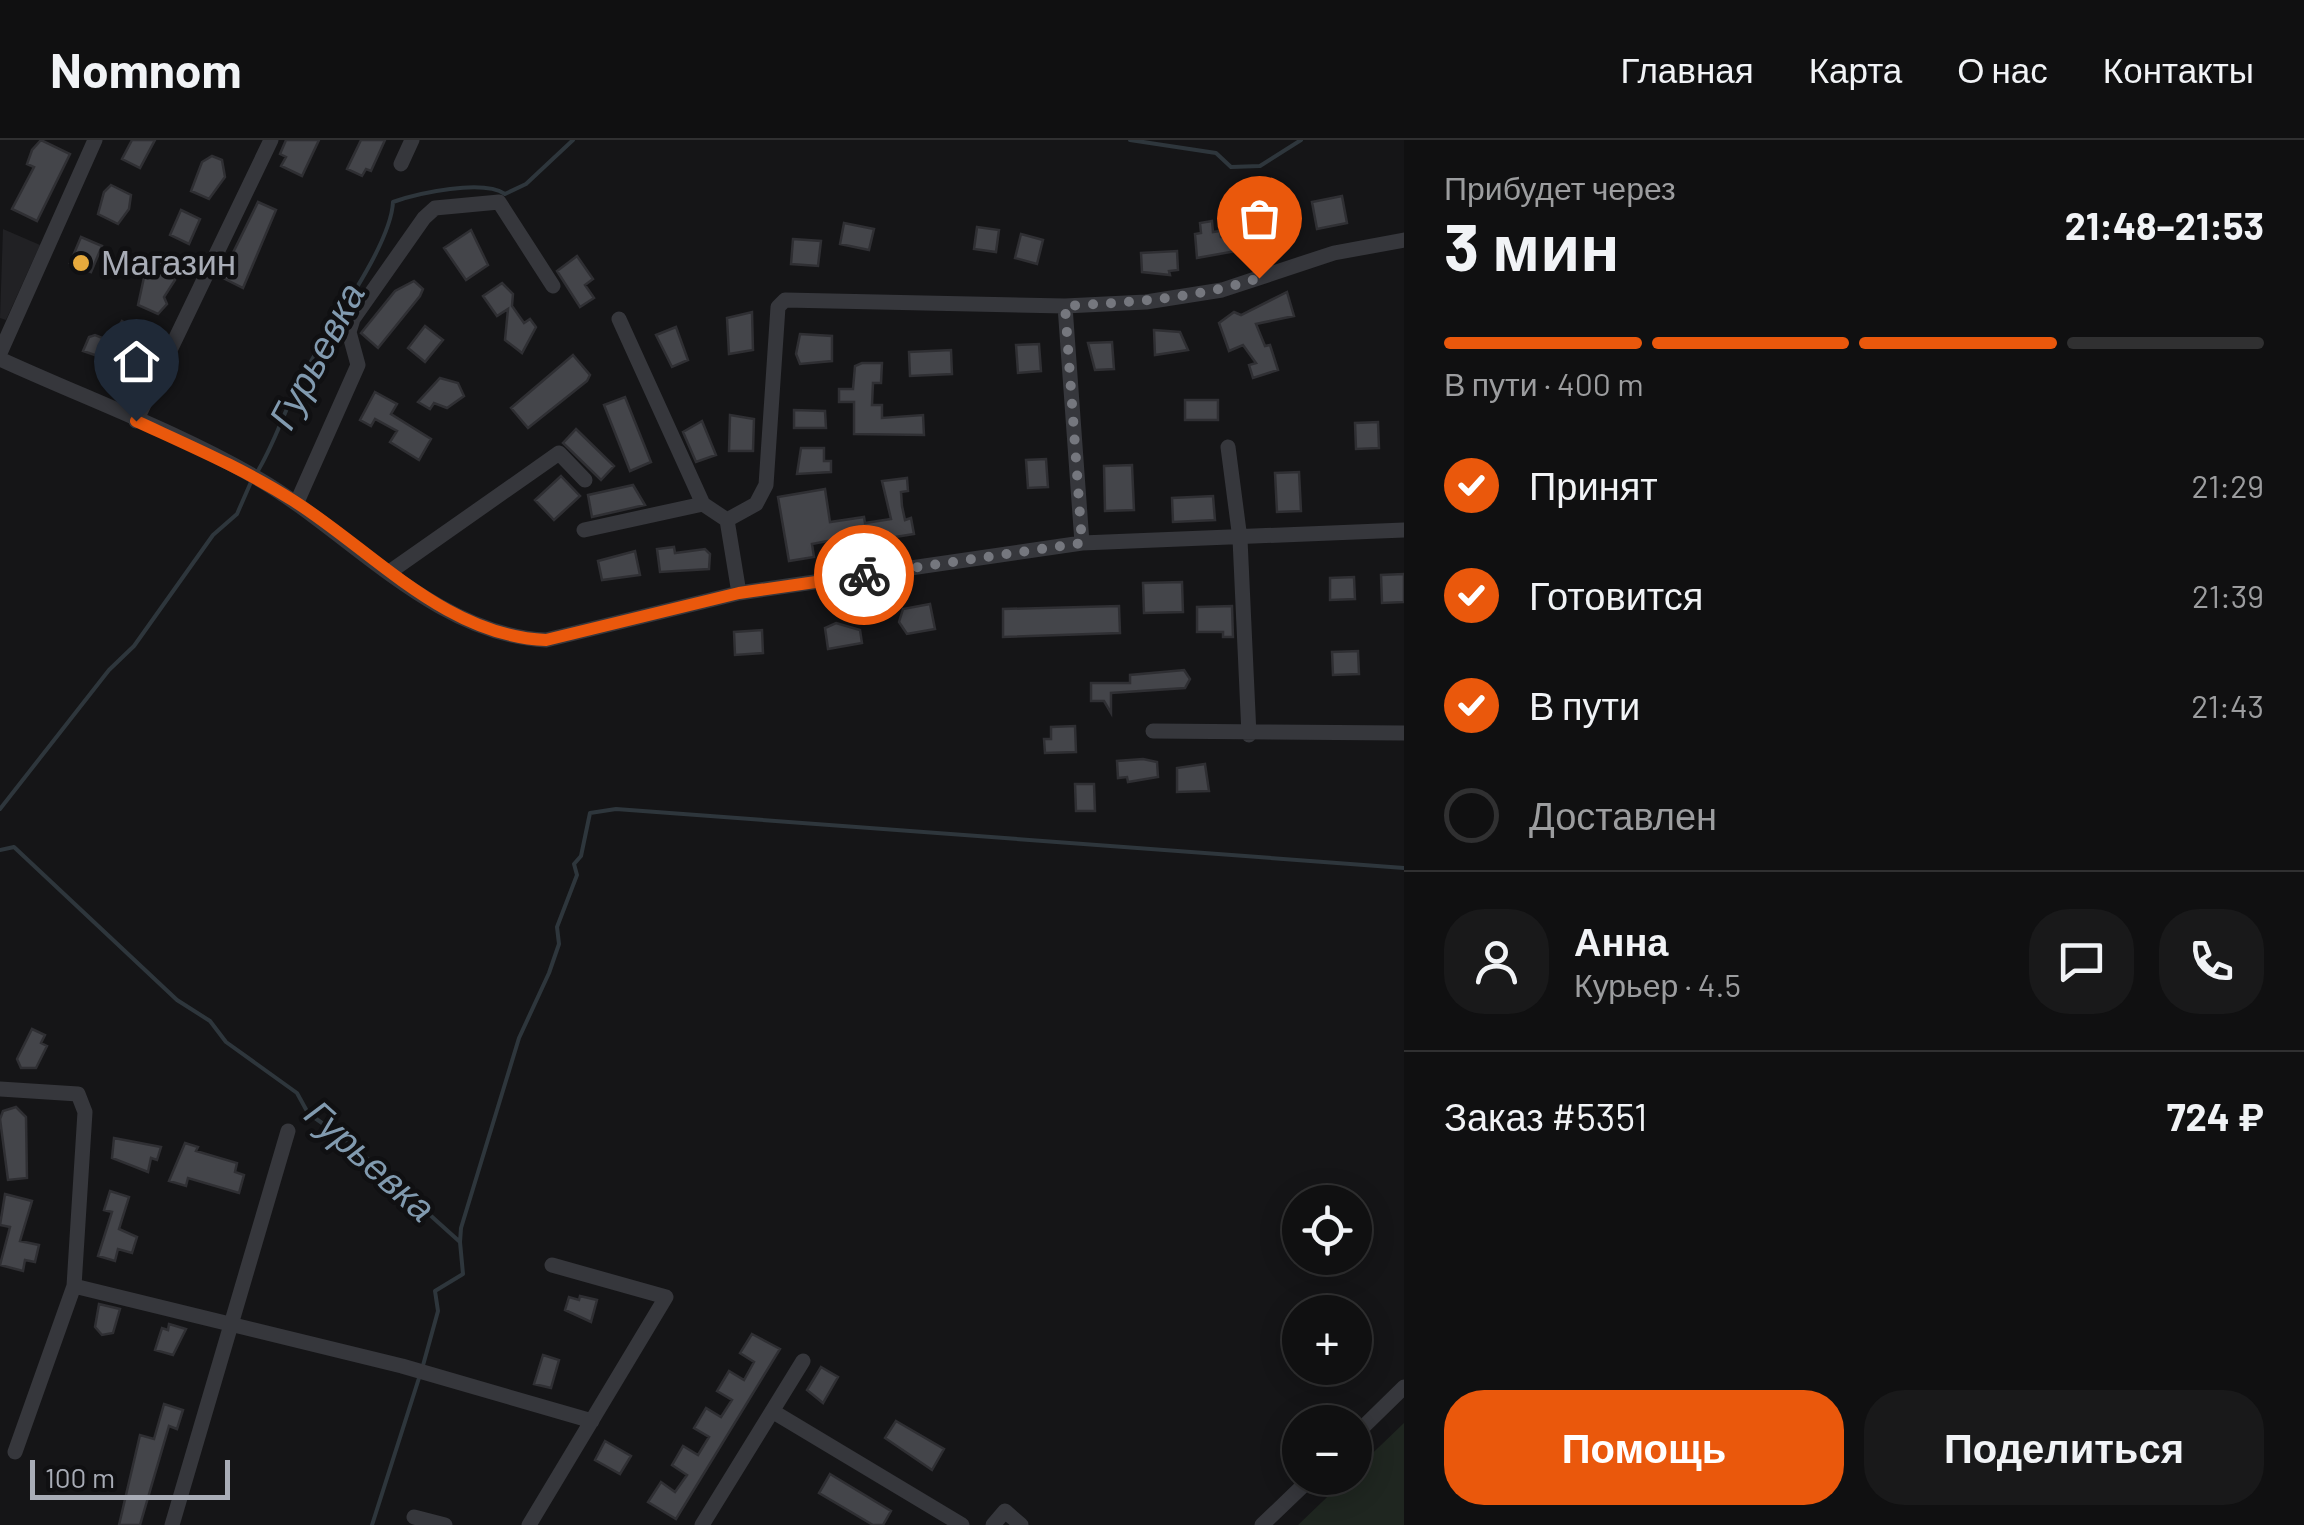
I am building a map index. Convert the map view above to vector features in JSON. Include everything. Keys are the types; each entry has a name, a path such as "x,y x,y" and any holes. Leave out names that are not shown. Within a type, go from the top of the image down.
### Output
{"street":[{"path":"95,140 0,356 251,475 297,502 441,608 513,638 546,640 739,593 1082,543 1404,530"},
{"path":"136,421 272,140"},
{"path":"401,164 412,140"},
{"path":"297,502 358,365 349,332 353,319 424,218 436,208 499,202 554,286"},
{"path":"727,520 756,504 766,485 778,307 785,300 1065,306 1146,302 1222,290 1334,253 1404,240"},
{"path":"1065,306 1082,543"},
{"path":"619,319 703,504 727,520 739,593"},
{"path":"1228,447 1240,538 1249,735"},
{"path":"391,571 559,453 586,480"},
{"path":"584,530 703,504"},
{"path":"1152,731 1249,735 1404,733"},
{"path":"0,1089 78,1094 85,1112 74,1286 16,1452"},
{"path":"172,1525 288,1131"},
{"path":"530,1525 666,1297 552,1265"},
{"path":"74,1286 402,1366 592,1420"},
{"path":"702,1525 803,1362"},
{"path":"1372,1419 1404,1388"},
{"path":"772,1411 962,1525"},
{"path":"1262,1525 1293,1495"},
{"path":"993,1525 1006,1511 1022,1525"},
{"path":"414,1516 445,1525"}],"shaded area":[{"path":"3,229 40,245 6,320 0,318"},
{"path":"1404,1423 1404,1525 1298,1525 1329,1495 1372,1495 1372,1454"}],"building":[{"path":"41,140 70,154 37,221 12,209 34,167 27,164 32,150"},
{"path":"132,140 155,140 140,168 122,159"},
{"path":"286,140 319,140 302,176 281,166 286,157 280,154"},
{"path":"361,140 385,140 371,171 366,169 362,176 347,169"},
{"path":"212,156 222,160 225,177 209,199 191,191 202,162"},
{"path":"111,185 131,195 129,209 118,224 98,214 104,192"},
{"path":"1342,196 1347,223 1317,229 1312,202"},
{"path":"258,202 276,210 243,288 221,277"},
{"path":"181,210 200,219 189,244 170,235"},
{"path":"1212,221 1213,232 1220,231 1221,237 1234,236 1236,251 1197,258 1195,234 1201,233 1200,223"},
{"path":"1281,221 1285,242 1258,247 1254,227"},
{"path":"844,223 874,229 869,250 840,244"},
{"path":"977,227 999,230 996,252 974,249"},
{"path":"471,230 488,265 466,280 444,248"},
{"path":"1021,234 1043,240 1037,264 1015,258"},
{"path":"81,237 102,246 91,272 70,263"},
{"path":"793,239 821,241 818,266 791,264"},
{"path":"1177,251 1178,270 1169,271 1170,275 1142,272 1141,253"},
{"path":"577,256 593,279 585,285 594,298 580,307 557,271"},
{"path":"155,259 174,267 171,274 175,280 164,297 167,304 158,314 138,305 146,268"},
{"path":"414,281 423,289 420,296 378,348 361,333 395,291"},
{"path":"502,283 513,294 512,306 524,323 530,319 536,327 522,353 505,340 508,309 497,316 483,296"},
{"path":"1287,292 1294,316 1256,324 1265,346 1270,345 1278,370 1253,378 1249,365 1256,363 1243,345 1229,351 1219,323 1234,312 1241,315"},
{"path":"752,312 753,350 729,354 727,318"},
{"path":"122,321 145,335 127,366 83,351 89,337 95,335 110,341"},
{"path":"425,326 443,340 425,362 408,348"},
{"path":"676,327 688,360 672,367 656,335"},
{"path":"1154,330 1180,332 1188,350 1155,355"},
{"path":"800,334 832,336 832,361 800,364 796,354"},
{"path":"1112,342 1114,369 1095,370 1088,343"},
{"path":"1039,344 1041,371 1018,373 1016,345"},
{"path":"951,350 952,374 910,376 909,352"},
{"path":"573,355 590,375 587,381 528,428 511,408"},
{"path":"882,363 881,383 873,383 872,405 882,405 882,418 923,415 924,435 854,434 854,402 839,402 839,389 853,389 855,366"},
{"path":"440,378 458,383 464,396 447,408 434,403 430,409 418,402"},
{"path":"375,392 397,404 391,414 431,439 419,460 390,442 397,431 375,419 371,426 360,420"},
{"path":"625,397 651,462 630,471 604,405"},
{"path":"1185,400 1218,400 1218,420 1185,420"},
{"path":"794,410 825,411 826,428 794,428"},
{"path":"730,415 754,419 753,451 729,451"},
{"path":"702,421 716,455 696,462 683,432"},
{"path":"1378,422 1379,448 1356,449 1355,423"},
{"path":"576,429 614,466 601,480 563,443"},
{"path":"801,448 824,448 824,461 831,461 831,472 797,474"},
{"path":"1046,459 1048,487 1028,488 1026,460"},
{"path":"1132,465 1134,510 1105,511 1104,466"},
{"path":"1299,472 1301,511 1277,512 1275,473"},
{"path":"561,476 580,496 554,520 535,500"},
{"path":"907,478 908,491 901,492 902,506 905,520 911,518 914,534 834,547 833,540 812,544 814,557 789,561 778,497 825,489 830,522 864,517 865,523 891,519 882,481"},
{"path":"633,485 645,505 592,517 588,495"},
{"path":"1213,496 1215,520 1173,522 1172,498"},
{"path":"674,547 675,553 705,549 710,554 709,569 660,572 657,549"},
{"path":"635,551 640,575 602,580 598,561"},
{"path":"1404,574 1404,602 1382,603 1381,575"},
{"path":"1354,577 1355,599 1330,600 1330,578"},
{"path":"1182,582 1183,612 1144,613 1143,583"},
{"path":"930,604 935,629 907,634 899,622 903,609"},
{"path":"1119,606 1120,633 1003,637 1003,609"},
{"path":"1232,606 1233,637 1223,637 1223,632 1197,632 1197,607"},
{"path":"836,623 860,630 862,643 828,649 825,628"},
{"path":"762,630 763,653 735,655 734,632"},
{"path":"1358,651 1359,674 1333,675 1332,652"},
{"path":"1184,670 1190,679 1185,688 1111,693 1111,713 1104,701 1091,701 1091,683 1130,683 1130,675"},
{"path":"1075,726 1076,752 1045,753 1044,739 1051,739 1051,727"},
{"path":"1117,761 1157,762 1158,777 1128,782 1127,777 1118,778"},
{"path":"1205,764 1209,791 1177,792 1177,768"},
{"path":"1075,784 1094,784 1095,811 1076,811"},
{"path":"32,1029 45,1035 41,1043 47,1046 36,1068 21,1068 17,1059"},
{"path":"16,1107 26,1117 27,1178 8,1180 0,1119 3,1111"},
{"path":"114,1138 161,1147 157,1160 151,1158 148,1172 112,1158"},
{"path":"185,1143 198,1147 196,1151 237,1163 235,1172 244,1175 239,1193 188,1178 186,1186 169,1181"},
{"path":"110,1191 129,1197 119,1229 137,1237 132,1253 118,1249 115,1261 98,1256 112,1212 104,1210"},
{"path":"5,1194 32,1201 20,1241 39,1245 35,1262 25,1260 23,1271 0,1265 10,1227 0,1225"},
{"path":"580,1296 597,1300 591,1322 565,1310 569,1297 579,1300"},
{"path":"99,1304 120,1309 113,1333 102,1335 95,1327"},
{"path":"169,1324 186,1329 173,1355 155,1350 162,1328 168,1330"},
{"path":"752,1334 780,1349 676,1519 648,1502 661,1482 675,1492 687,1475 672,1465 683,1446 698,1455 709,1437 694,1428 706,1408 721,1417 732,1400 717,1391 729,1371 744,1380 754,1362 740,1353"},
{"path":"543,1355 559,1360 551,1388 534,1384"},
{"path":"821,1367 838,1377 823,1403 807,1390"},
{"path":"164,1404 183,1410 177,1429 169,1426 140,1525 119,1525 140,1435 154,1439"},
{"path":"896,1421 944,1449 932,1470 885,1438"},
{"path":"605,1441 631,1456 620,1474 595,1460"},
{"path":"830,1474 891,1511 883,1525 873,1525 819,1493"}],"waterway":[{"name":"Гурьевка","path":"256,474 303,375 370,265 390,221 393,202 466,188 505,194 526,184 573,140"},
{"name":"Гурьевка","path":"1130,140 1216,153 1231,167 1260,166 1301,140"},
{"name":"Гурьевка","path":"0,809 109,670 134,646 213,535 237,514 251,482"},
{"path":"460,1242 519,1038 559,944 557,927 577,875 574,864 581,856 590,813 616,809 1404,868"},
{"name":"Гурьевка","path":"0,850 14,847 177,1000 210,1021 226,1042 297,1093 308,1113 350,1143 460,1242 463,1274 435,1291 438,1311 422,1369"},
{"name":"Гурьевка","path":"372,1525 419,1378"}],"way so far":[{"path":"864,575 1082,543 1065,306 1146,302 1222,290 1259,278"}],"place":[{"name":"Магазин","path":"81,263"}],"route":[{"path":"136,421 257,478 297,502 441,608 513,638 546,640 739,593 864,575"}]}
